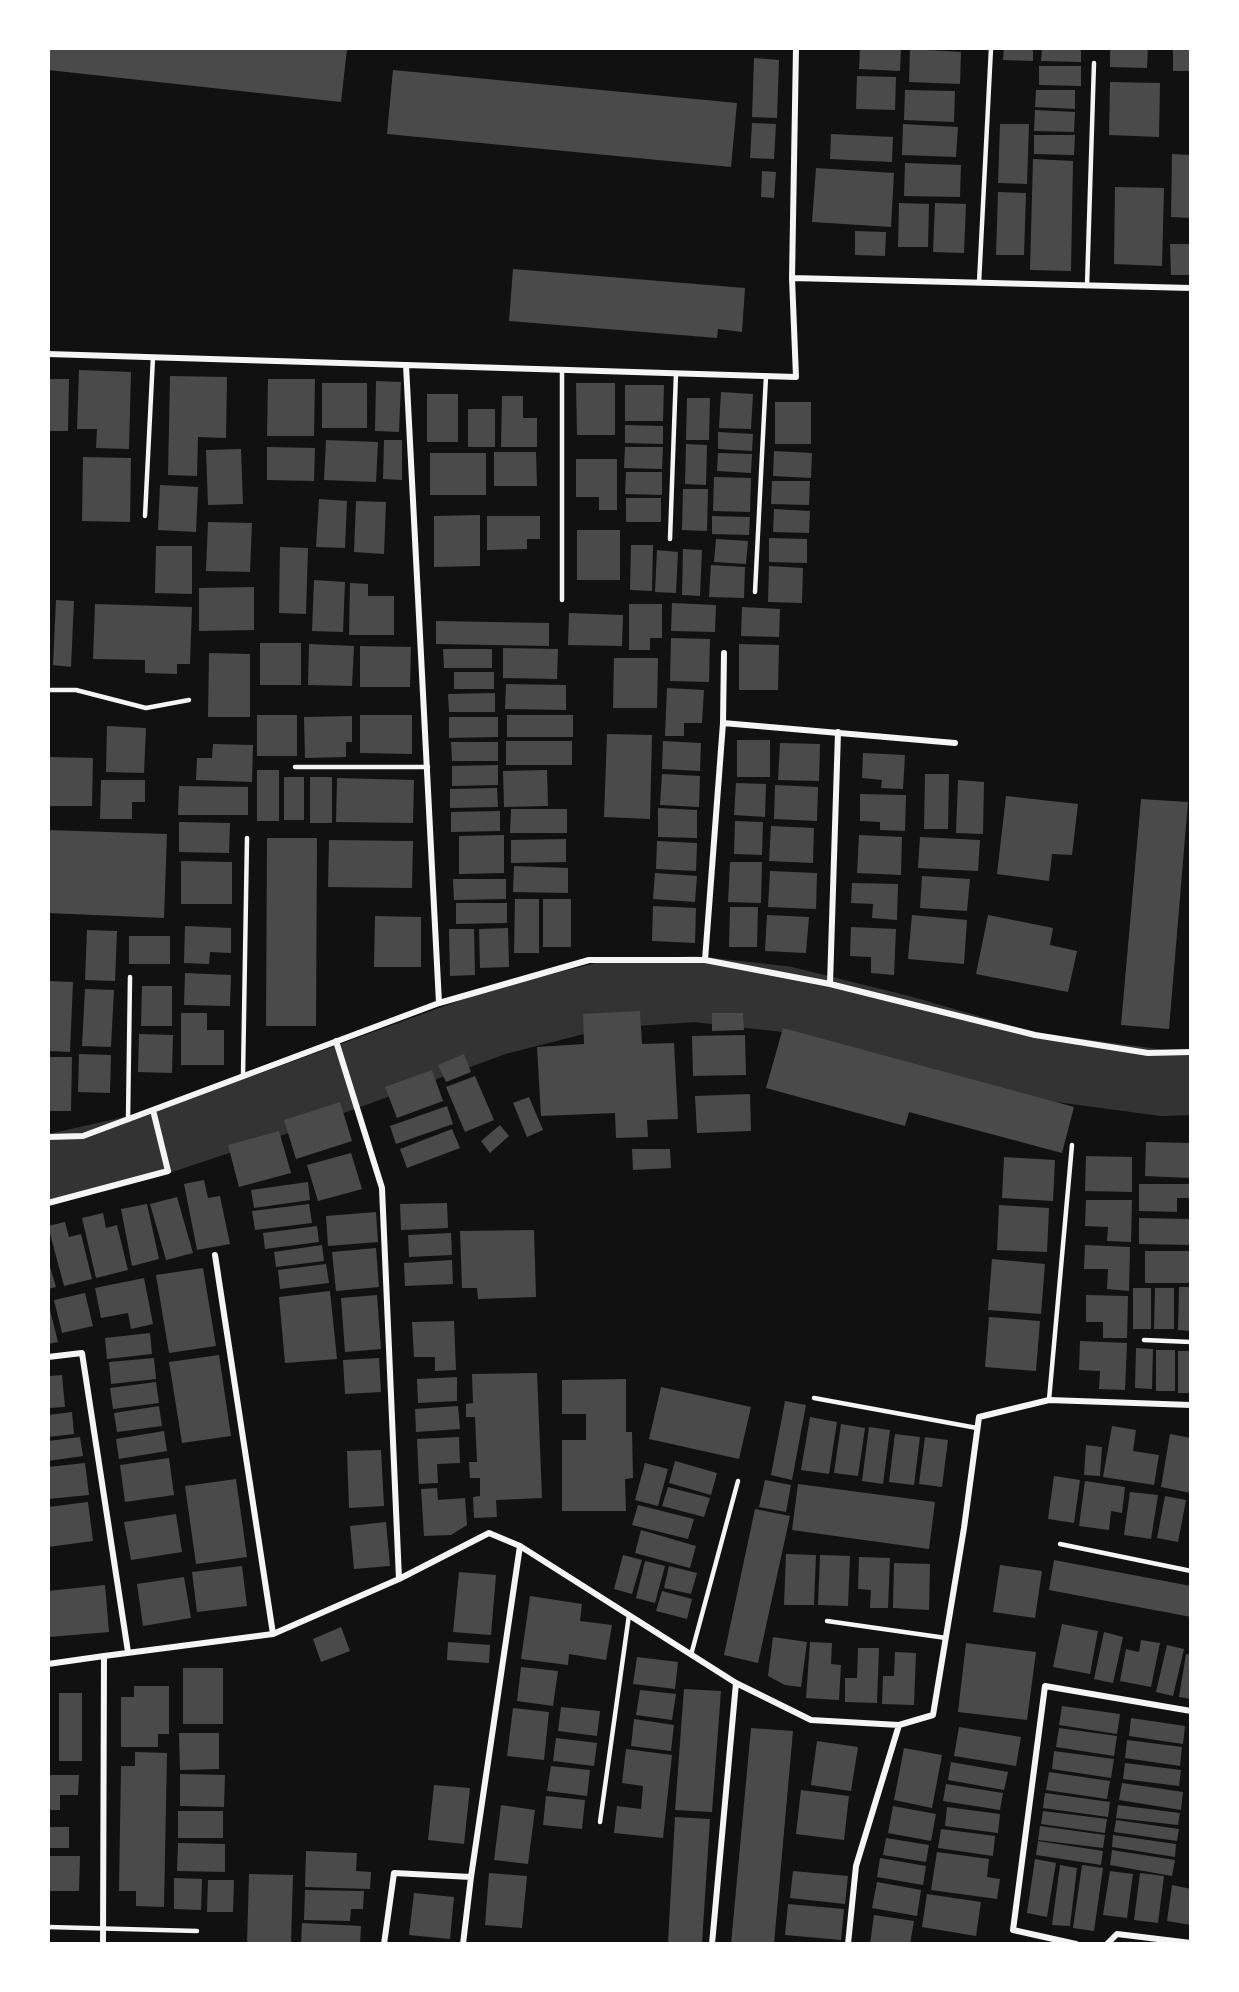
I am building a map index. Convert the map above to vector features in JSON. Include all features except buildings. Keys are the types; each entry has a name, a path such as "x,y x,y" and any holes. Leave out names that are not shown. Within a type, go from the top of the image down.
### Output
{"street":[{"path":"48,354 796,377 792,278 796,48"},
{"path":"792,278 1191,288"},
{"path":"406,365 439,1003"},
{"path":"705,960 723,723 724,652"},
{"path":"723,723 956,743"},
{"path":"830,984 838,732"},
{"path":"48,1137 83,1136 439,1003 589,960 705,960 830,984 1035,1035 1148,1053 1191,1052"},
{"path":"336,1041 382,1188 399,1579"},
{"path":"48,1203 168,1172 153,1110"},
{"path":"215,1255 273,1634"},
{"path":"48,1357 82,1353 128,1652"},
{"path":"48,1664 273,1634 399,1579 489,1533 520,1546 736,1683 810,1720 899,1725 933,1715 979,1417 1049,1400 1191,1406"},
{"path":"463,1944 520,1546"},
{"path":"103,1944 104,1656"},
{"path":"712,1944 736,1683"},
{"path":"1076,1944 1013,1930 1045,1686 1191,1711"},
{"path":"848,1944 856,1866 899,1725"},
{"path":"384,1944 394,1873 471,1877"},
{"path":"1107,1944 1117,1934 1191,1943"}],"lane":[{"path":"979,283 991,48"},
{"path":"1087,286 1094,63"},
{"path":"145,516 153,357"},
{"path":"561,370 561,600"},
{"path":"670,539 676,373"},
{"path":"755,592 766,376"},
{"path":"48,690 76,690 146,708 189,700"},
{"path":"295,767 428,767"},
{"path":"243,1076 247,838"},
{"path":"128,1119 130,977"},
{"path":"1049,1400 1072,1145"},
{"path":"1144,1340 1191,1342"},
{"path":"814,1398 977,1428"},
{"path":"691,1655 738,1481"},
{"path":"1060,1544 1191,1572"},
{"path":"600,1822 629,1615"},
{"path":"827,1621 946,1638"},
{"path":"48,1927 197,1931"}],"waterway":[{"path":"48,1168 146,1146 275,1103 497,1022 604,995 694,989 784,999 901,1028 1029,1065 1163,1083 1191,1082"}]}
